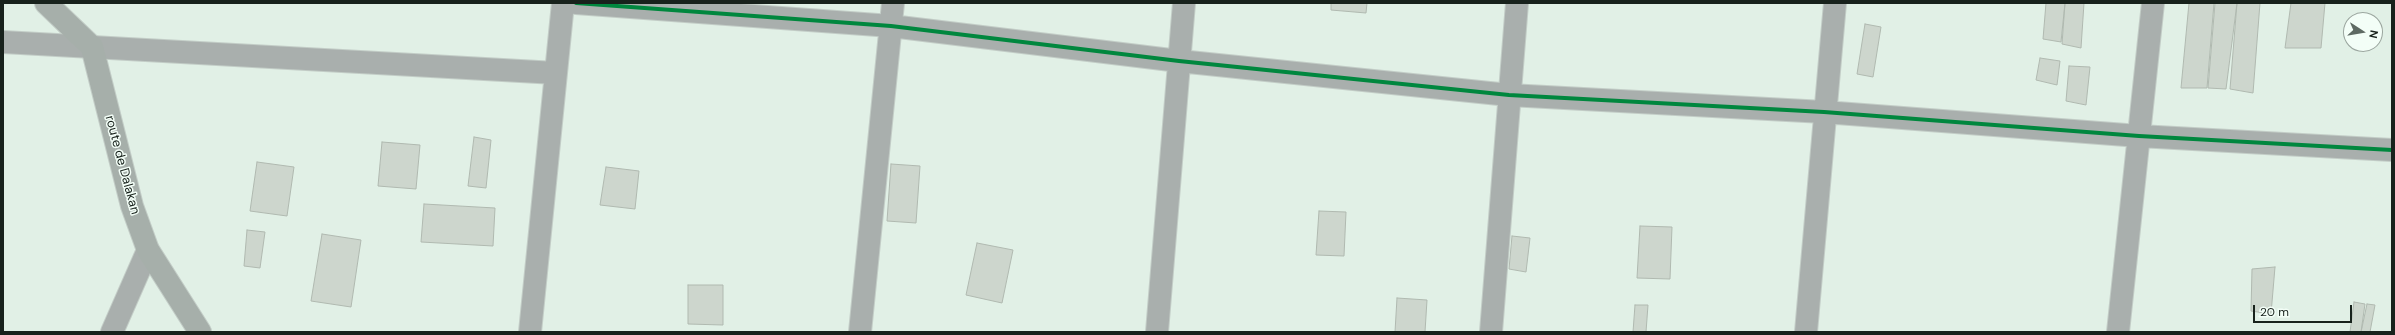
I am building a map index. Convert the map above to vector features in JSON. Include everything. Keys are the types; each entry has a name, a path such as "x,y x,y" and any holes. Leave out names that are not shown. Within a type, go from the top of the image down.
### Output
{"street":[{"path":"46,3 92,47"},
{"path":"530,332 563,3"},
{"path":"576,3 891,26 1179,61 1509,95 1824,112 2139,136 2392,150"},
{"path":"860,332 891,26 892,3"},
{"path":"1157,332 1184,3"},
{"path":"1492,332 1517,3"},
{"path":"1806,332 1824,112 1835,3"},
{"path":"2118,332 2153,3"},
{"path":"3,42 556,73"},
{"name":"route de Dalakan","path":"92,47 132,206 148,250 200,332"},
{"path":"112,332 148,250"}],"building":[{"path":"1331,3 1367,3 1366,13 1331,10"},
{"path":"2046,3 2065,3 2061,42 2043,39"},
{"path":"2065,3 2084,3 2081,48 2062,44"},
{"path":"2189,3 2214,3 2207,88 2181,88"},
{"path":"2215,3 2237,3 2226,89 2208,88"},
{"path":"2237,3 2260,3 2253,93 2230,89"},
{"path":"2291,3 2325,3 2321,48 2285,48"},
{"path":"1865,24 1881,27 1873,77 1857,74"},
{"path":"2040,58 2060,61 2057,85 2036,80"},
{"path":"2069,66 2090,67 2086,105 2066,101"},
{"path":"474,137 491,140 486,188 468,186"},
{"path":"382,142 420,145 416,189 378,186"},
{"path":"257,162 294,167 287,216 250,211"},
{"path":"891,164 920,166 916,223 887,221"},
{"path":"606,167 639,171 635,209 600,205"},
{"path":"424,204 495,208 493,246 421,242"},
{"path":"1319,211 1346,212 1344,256 1316,255"},
{"path":"1640,226 1672,227 1670,279 1637,278"},
{"path":"247,230 265,232 260,268 244,266"},
{"path":"322,234 361,240 351,307 311,301"},
{"path":"1512,236 1530,238 1526,272 1509,269"},
{"path":"977,243 1013,250 1002,303 966,295"},
{"path":"2275,267 2271,314 2251,311 2252,269"},
{"path":"688,285 723,285 723,325 688,324"},
{"path":"1397,298 1427,300 1425,332 1395,332"},
{"path":"2354,302 2365,304 2361,332 2350,332"},
{"path":"2367,304 2375,305 2370,332 2361,332"},
{"path":"1635,305 1648,305 1646,332 1633,332"}],"cycle path":[{"path":"576,3 891,26 1179,61 1509,95 1824,112 2139,136 2392,150"}]}
